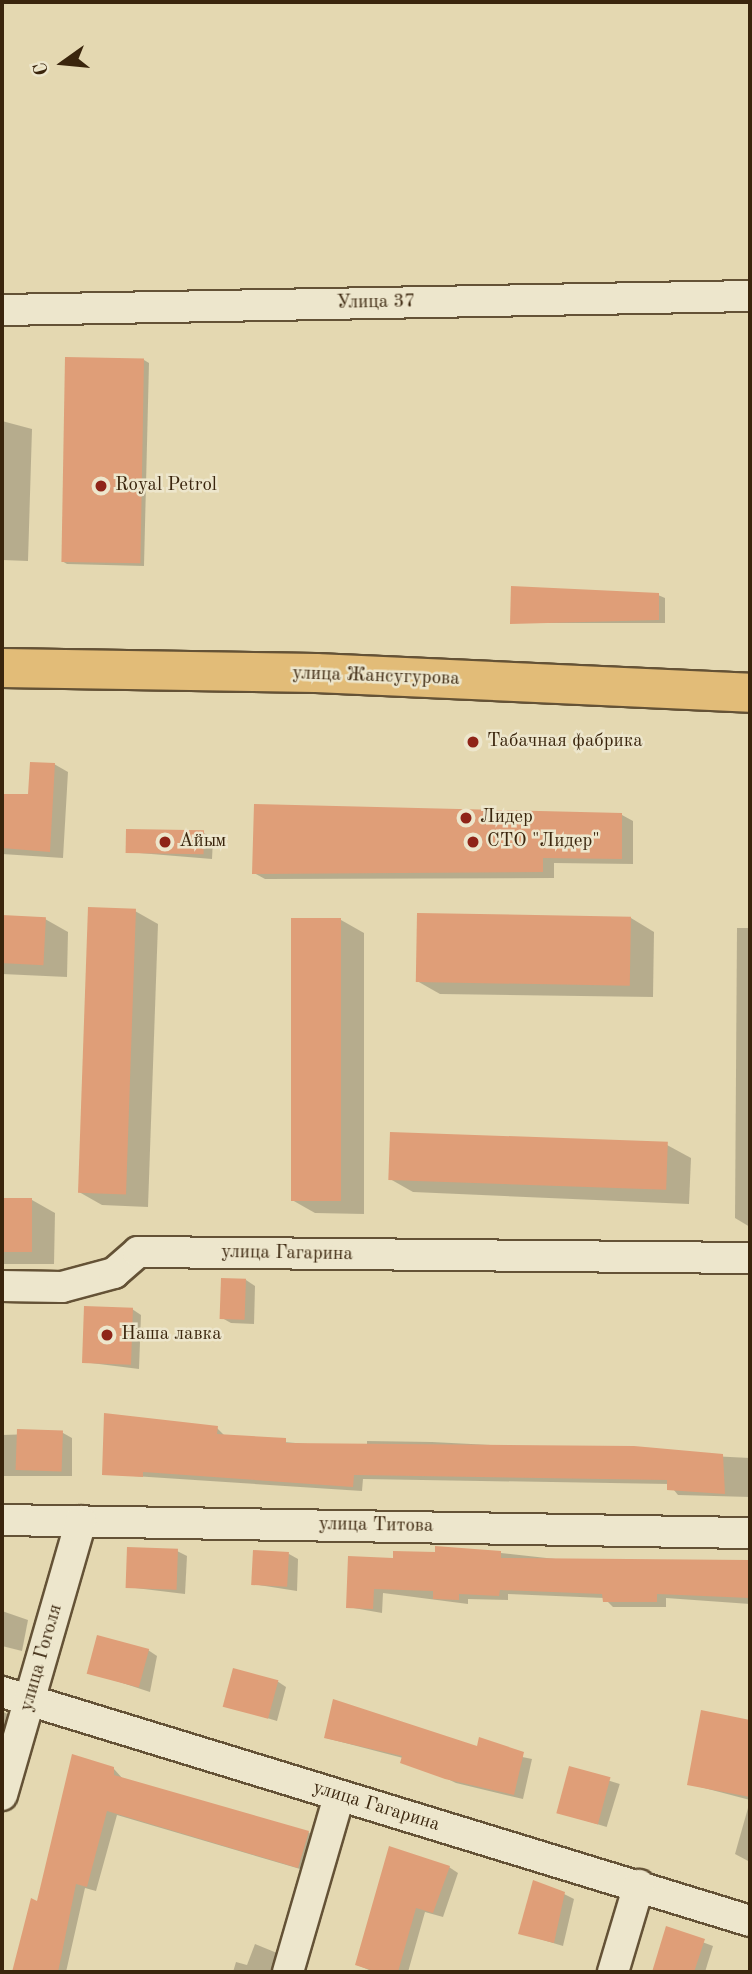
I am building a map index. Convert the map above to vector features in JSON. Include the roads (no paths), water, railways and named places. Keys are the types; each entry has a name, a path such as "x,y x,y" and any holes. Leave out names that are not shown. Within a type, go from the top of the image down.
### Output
{"main road":[{"name":"улица Жансугурова","path":"2,668 316,673 750,693"}],"street":[{"name":"Улица 37","path":"2,310 750,296"},
{"name":"улица Гагарина","path":"2,1286 62,1287 114,1273 138,1252 750,1258"},
{"name":"улица Титова","path":"2,1520 750,1532"},
{"name":"улица Гоголя","path":"2,1796 16,1696 81,1521"},
{"name":"улица Гагарина","path":"16,1696 750,1921"},
{"path":"288,1972 340,1796"},
{"path":"613,1972 639,1885"}],"place":[{"name":"Royal Petrol","path":"101,486"},
{"name":"Табачная фабрика","path":"473,742"},
{"name":"Лидер","path":"466,818"},
{"name":"Айым","path":"165,842"},
{"name":"СТО \"Лидер\"","path":"473,842"},
{"name":"Наша лавка","path":"107,1335"}]}
